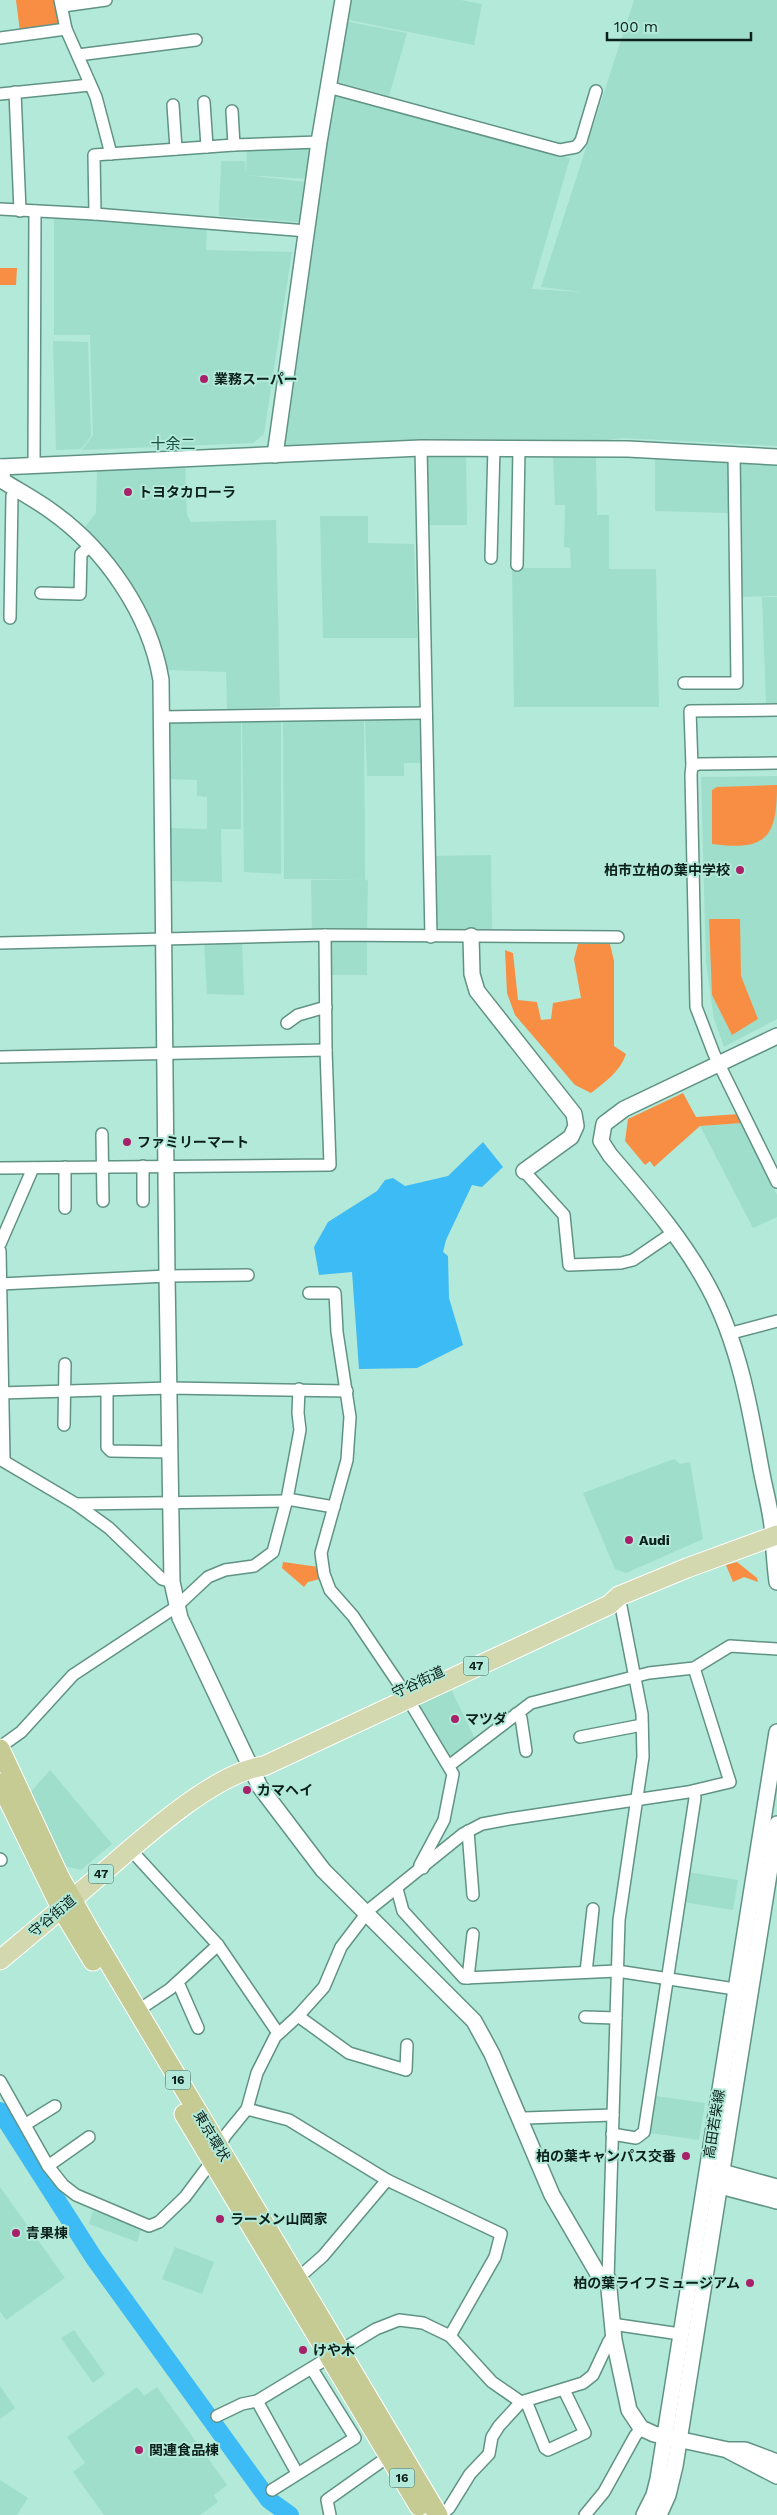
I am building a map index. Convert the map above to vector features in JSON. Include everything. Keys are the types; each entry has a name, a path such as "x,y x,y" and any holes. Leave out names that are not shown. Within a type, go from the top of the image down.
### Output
{"highway":[{"name":"東京環状","path":"0,1748 67,1904 137,2011 215,2154 298,2278 389,2456 424,2515"},
{"name":"東京環状","path":"0,1783 67,1904 215,2154 336,2353 440,2515"}],"main road":[{"name":"守谷街道","path":"0,1960 182,1807 249,1768 264,1766 405,1694 609,1605 619,1596 687,1568 776,1538"}],"street":[{"path":"106,0 61,3 66,29 96,97 111,154"},
{"path":"275,455 277,427 342,0"},
{"path":"0,38 66,29"},
{"path":"78,55 196,40"},
{"path":"0,94 90,85"},
{"path":"328,86 560,150 576,147 581,141 596,91"},
{"path":"15,92 20,211"},
{"path":"204,102 207,147"},
{"path":"173,104 176,149"},
{"path":"232,111 234,145"},
{"path":"95,214 94,155 234,145 319,142"},
{"path":"0,209 95,214 307,231"},
{"path":"34,465 35,211"},
{"path":"421,448 431,937"},
{"path":"608,2279 601,2279 552,2195 492,2054 474,2021 323,1870 265,1793 249,1768 176,1607 172,1582 170,1388 166,1276 166,1052 159,672 146,631 123,588 90,546 52,511 3,481 0,467 421,448 628,449 734,453 777,457"},
{"path":"491,558 494,448"},
{"path":"518,565 519,448"},
{"path":"684,683 737,682 734,453"},
{"path":"10,618 12,496 16,489"},
{"path":"41,593 80,594 81,554 90,546"},
{"path":"777,710 690,711 696,1007 720,1064 777,1182"},
{"path":"161,717 426,712"},
{"path":"692,766 699,764 777,763"},
{"path":"0,1168 330,1165 325,935"},
{"path":"0,943 325,935 618,937"},
{"path":"471,936 472,974 477,991 574,1114 576,1126 571,1137 524,1171 564,1215 568,1265 620,1263 633,1260 674,1232"},
{"path":"287,1023 298,1015 326,1007"},
{"path":"777,1036 624,1109 604,1124 601,1141 610,1155 674,1232 711,1290 744,1381 776,1538 772,1554 777,1582"},
{"path":"0,1057 326,1050"},
{"path":"102,1134 103,1201"},
{"path":"143,1166 143,1201"},
{"path":"65,1167 65,1208"},
{"path":"0,1244 4,1226 33,1168"},
{"path":"0,1251 2,1459 76,1504 109,1528 162,1579 172,1582"},
{"path":"1,1284 166,1276 248,1275"},
{"path":"309,1293 335,1293 337,1332 350,1417 347,1460 321,1553 330,1590 353,1616 450,1765 453,1774 444,1820 420,1865 423,1868"},
{"path":"728,1334 777,1321"},
{"path":"64,1425 65,1364"},
{"path":"1,1393 170,1388 347,1391"},
{"path":"0,1748 21,1732 73,1675 176,1607 208,1577 225,1570 254,1566 273,1552 287,1500 300,1430 298,1413 299,1389"},
{"path":"107,1391 107,1447 111,1452 171,1452"},
{"path":"76,1504 172,1504 287,1500 334,1507"},
{"path":"619,1596 635,1677 642,1725 643,1757 619,1920 608,2279 614,2340 629,2410 641,2428 672,2438 728,2450 745,2450 777,2462"},
{"path":"450,1765 531,1703 635,1677 694,1668 730,1646 777,1649"},
{"path":"0,2081 48,2166 63,2185 76,2195 149,2226 159,2222 185,2197 215,2154 225,2136 247,2109 257,2073 278,2034 298,2016 324,1987 341,1947 368,1913 468,1832 482,1824 509,1818 694,1790 730,1782 695,1671"},
{"path":"516,1714 520,1718 526,1752"},
{"path":"580,1737 642,1725"},
{"name":"高田若柴線","path":"659,2515 668,2495 680,2334 777,1732"},
{"path":"612,2134 636,2138 644,2132 695,1798 694,1790"},
{"name":"高田若柴線","path":"644,2515 654,2495 672,2438 770,1905 777,1824"},
{"path":"468,1832 473,1895"},
{"path":"130,1849 218,1945 278,2034"},
{"path":"397,1889 403,1910 464,1978 617,1971 735,1989"},
{"path":"749,1901 770,1905"},
{"path":"586,1972 592,1909"},
{"path":"468,1978 473,1934"},
{"path":"137,2011 176,1984 218,1945"},
{"path":"176,1984 180,1987 198,2028"},
{"path":"298,2016 349,2052 406,2070 407,2045"},
{"path":"585,2017 616,2018"},
{"path":"26,2124 55,2106"},
{"path":"247,2109 288,2120 386,2180 501,2234 495,2257 450,2336"},
{"path":"519,2120 525,2118 613,2114"},
{"path":"48,2166 89,2137"},
{"path":"705,2176 777,2187"},
{"path":"721,2179 777,2201"},
{"path":"298,2278 323,2256 386,2180"},
{"path":"217,2416 242,2404 257,2401 376,2329 398,2320 423,2323 450,2336 492,2382 523,2402 545,2448 548,2450 585,2433 564,2390"},
{"path":"612,2324 680,2334"},
{"path":"440,2515 449,2508 470,2474 489,2454 492,2437 498,2426 523,2402 583,2383 593,2375 602,2352 609,2341 614,2340"},
{"path":"272,2490 355,2438 312,2369"},
{"path":"257,2401 297,2473"},
{"path":"585,2515 604,2492 641,2428"},
{"path":"728,2450 777,2476"},
{"path":"330,2515 327,2500 389,2456"}],"shaded area":[{"path":"16,0 55,0 63,27 20,32"},
{"path":"348,0 461,0 482,4 474,45 344,19"},
{"path":"634,0 777,0 777,446 623,438 588,442 425,441 287,447 283,442 332,94 570,158 532,289 582,292 541,287"},
{"path":"344,21 407,33 389,96 335,81"},
{"path":"247,146 312,146 307,179 246,175 308,182 302,218 298,222 219,216 221,161 245,161 246,174"},
{"path":"54,217 207,226 206,250 292,252 264,434 253,443 82,450 93,435 90,335 54,335"},
{"path":"0,268 17,268 16,285 0,285"},
{"path":"53,341 88,342 91,436 81,449 56,450"},
{"path":"466,454 467,525 423,525 423,455"},
{"path":"553,456 596,457 597,515 609,515 609,569 656,569 659,707 514,707 512,568 571,568 570,548 564,547 565,505 555,505"},
{"path":"655,459 731,463 731,513 655,511"},
{"path":"737,460 777,464 777,596 739,597"},
{"path":"185,464 187,515 191,522 276,520 280,707 227,709 226,672 166,670 165,660 140,599 111,557 85,527 96,513 97,468"},
{"path":"320,516 368,516 368,543 414,544 417,638 323,638"},
{"path":"762,597 777,597 777,704 766,704"},
{"path":"365,715 419,719 421,763 404,763 404,776 367,776"},
{"path":"241,718 241,829 221,829 222,882 167,881 167,828 207,829 207,797 197,796 197,780 166,779 167,724 176,720"},
{"path":"242,719 281,719 281,874 244,872"},
{"path":"283,721 364,721 365,879 284,879"},
{"name":"柏市立柏の葉中学校","path":"777,776 777,1019 724,1047 714,1019 706,963 701,777"},
{"path":"777,785 774,818 771,829 765,837 745,845 712,844 712,790 717,787"},
{"path":"491,855 492,929 440,929 435,923 433,856"},
{"path":"365,879 368,881 367,932 312,932 311,880"},
{"path":"709,919 740,919 741,976 758,1019 732,1035 712,995"},
{"path":"367,940 367,975 329,975 329,945 333,941"},
{"path":"204,942 242,942 244,995 207,994"},
{"path":"578,944 610,944 614,961 614,1046 626,1054 616,1071 607,1081 591,1093 575,1085 515,1015 507,993 505,950 513,953 518,1000 537,1002 541,1020 551,1019 553,1003 581,998 574,959"},
{"path":"683,1093 696,1117 739,1114 743,1123 700,1126 654,1167 650,1161 645,1165 625,1141 628,1119"},
{"path":"743,1123 777,1195 777,1217 753,1228 700,1126"},
{"path":"674,1459 680,1464 690,1462 703,1539 626,1573 615,1569 583,1493"},
{"path":"283,1562 319,1567 320,1579 308,1582 304,1587 282,1568"},
{"path":"737,1562 757,1578 758,1582 744,1577 733,1582 726,1565"},
{"path":"450,1687 475,1739 450,1759 414,1704"},
{"path":"50,1770 112,1844 81,1870 65,1866 29,1794"},
{"path":"688,1872 738,1880 733,1910 683,1902"},
{"path":"656,2096 705,2103 699,2140 650,2133"},
{"name":"青果棟","path":"0,2187 65,2278 6,2320 0,2311"},
{"path":"93,2211 142,2227 137,2242 89,2224"},
{"path":"175,2247 214,2262 202,2294 162,2279"},
{"path":"74,2330 105,2374 93,2383 61,2338"},
{"path":"0,2386 15,2408 0,2419"},
{"name":"関連食品棟","path":"137,2387 144,2396 157,2387 227,2485 214,2495 218,2502 200,2515 104,2515 73,2472 85,2463 67,2437"},
{"path":"0,2480 28,2498 17,2515 0,2515"}],"water":[{"path":"483,1142 503,1167 482,1187 472,1185 446,1240 443,1252 448,1256 449,1298 463,1345 417,1368 359,1369 352,1272 319,1275 314,1247 328,1222 377,1191 385,1180 393,1178 405,1186 448,1176"}],"waterway":[{"path":"0,2111 94,2258 269,2500 290,2515"}],"place":[{"name":"業務スーパー","path":"204,379"},
{"name":"トヨタカローラ","path":"128,492"},
{"name":"柏市立柏の葉中学校","path":"740,870"},
{"name":"ファミリーマート","path":"127,1142"},
{"name":"Audi","path":"629,1540"},
{"name":"マツダ","path":"455,1719"},
{"name":"カマヘイ","path":"247,1790"},
{"name":"柏の葉キャンパス交番","path":"686,2156"},
{"name":"ラーメン山岡家","path":"220,2219"},
{"name":"青果棟","path":"16,2233"},
{"name":"柏の葉ライフミュージアム","path":"750,2283"},
{"name":"けや木","path":"303,2350"},
{"name":"関連食品棟","path":"139,2450"}],"district":[{"name":"十余二","path":"173,444"}]}
